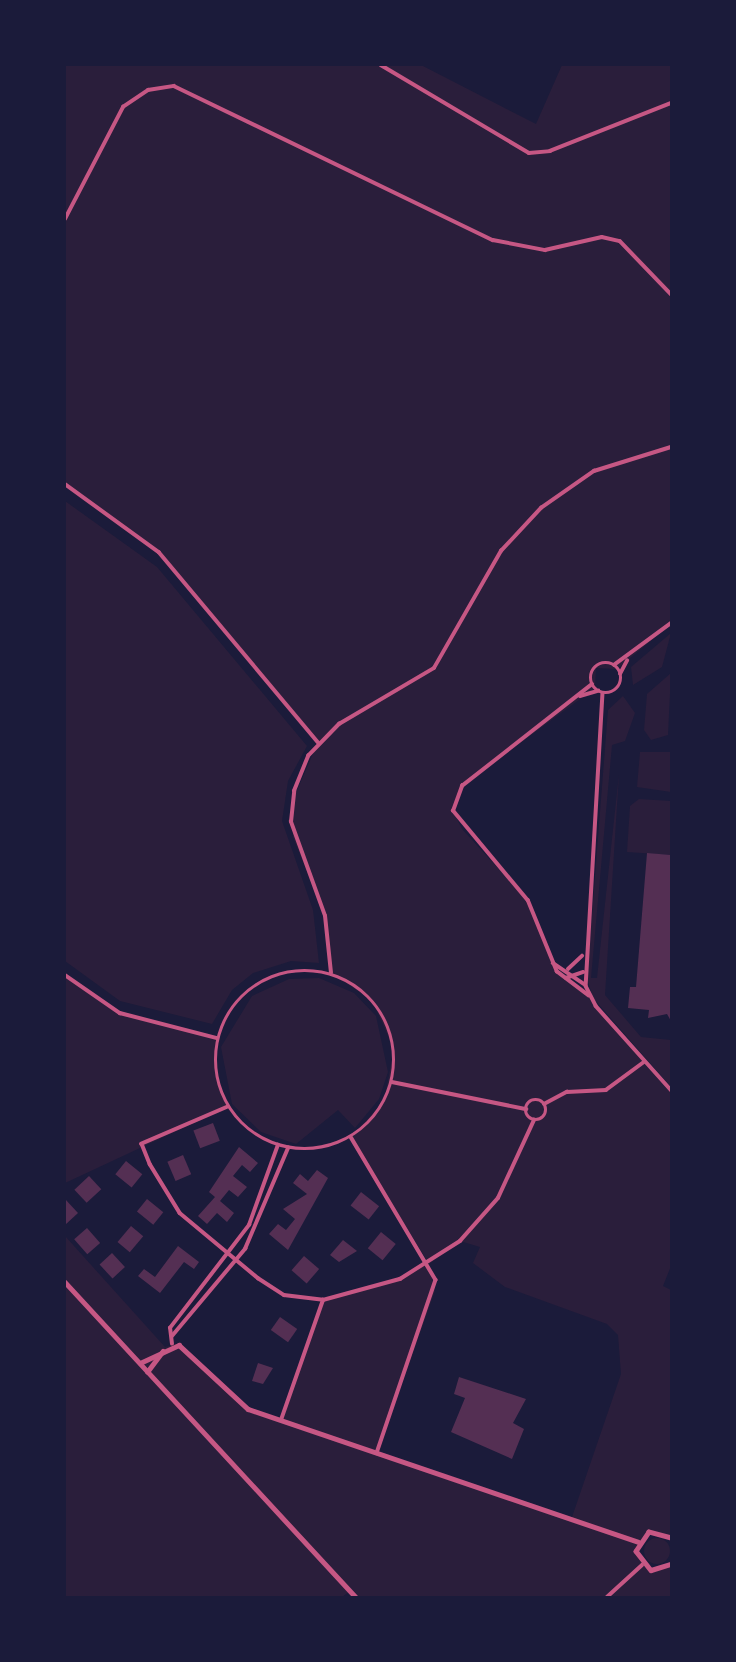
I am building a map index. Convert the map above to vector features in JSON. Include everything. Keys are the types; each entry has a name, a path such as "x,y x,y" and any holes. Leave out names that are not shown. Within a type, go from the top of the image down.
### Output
{"street":[{"path":"382,65 529,153 550,151 671,103"},
{"path":"65,219 123,107 148,90 174,86 493,240 545,250 602,237 620,241 671,294"},
{"path":"331,973 325,916 291,822 298,779 318,743 434,668 501,551 541,508 594,471 671,446"},
{"path":"65,484 159,552 318,743"},
{"path":"671,623 626,661 596,668 592,684 462,786 453,804 462,830 528,901 551,962 564,978 590,997 671,1090"},
{"path":"590,997 583,972 583,954 605,705 626,661"},
{"path":"612,665 620,674"},
{"path":"592,684 601,692 605,705"},
{"path":"578,696 611,692"},
{"path":"566,970 583,954"},
{"path":"551,962 586,986"},
{"path":"301,971 331,973 382,1013 394,1049 392,1082 371,1120 351,1137 323,1147 278,1145 228,1107 217,1077 217,1038 238,1001 261,983 301,971"},
{"path":"578,978 583,972"},
{"path":"65,975 120,1013 217,1038"},
{"path":"564,978 578,978"},
{"path":"526,1109 532,1100 544,1104 567,1092 606,1090 644,1062"},
{"path":"392,1082 526,1109 534,1120"},
{"path":"228,1107 142,1144 180,1213 275,1291 323,1300 400,1279 429,1264 460,1241 498,1198 534,1120 545,1115 544,1104"},
{"path":"351,1137 429,1264 435,1291 377,1453"},
{"path":"278,1145 263,1196 230,1255 170,1328 172,1344 241,1404 638,1542"},
{"path":"172,1336 237,1261 264,1215 288,1147"},
{"path":"65,1282 356,1597"},
{"path":"281,1420 323,1300"},
{"path":"140,1363 172,1344"},
{"path":"147,1372 165,1348"},
{"path":"638,1542 652,1531 671,1536"},
{"path":"638,1542 642,1565"},
{"path":"642,1565 655,1571 671,1564"},
{"path":"607,1597 642,1565"}],"shaded area":[{"path":"65,65 421,65 536,124 562,65 671,65 671,624 617,669 596,668 595,688 462,786 453,811 462,829 528,901 557,972 590,997 671,1090 671,1266 663,1286 671,1290 671,1538 652,1531 636,1551 648,1569 671,1564 671,1597 352,1597 350,1591 342,1597 65,1597 65,1236 165,1347 176,1344 241,1404 280,1420 323,1300 378,1286 429,1264 351,1137 384,1101 394,1049 372,1000 331,973 325,916 293,837 292,802 318,742 159,552 65,484","holes":["460,1241 480,1247 473,1263 505,1287 607,1324 618,1335 621,1374 571,1520 377,1453 435,1291 429,1264"]},
{"path":"65,501 157,567 307,746 288,781 282,821 313,910 319,963 291,961 253,973 232,990 212,1024 120,1001 65,961"},
{"path":"671,633 662,667 633,685 631,667"},
{"path":"671,673 668,735 651,740 644,730 647,694"},
{"path":"623,696 635,713 625,741 612,745 591,978 597,978 619,774 605,995 641,1037 671,1040 671,1087 593,998 587,978 608,710"},
{"path":"640,752 671,752 671,792 637,787"},
{"path":"639,799 671,801 671,855 627,852 630,806"},
{"path":"65,975 120,1013 217,1038 217,1077 228,1107 65,1183"},
{"path":"319,978 354,993 376,1016 388,1072 379,1099 355,1128 338,1110 296,1144 261,1132 232,1104 221,1047 252,996 289,979"},
{"path":"657,1538 666,1542 670,1551 666,1560 657,1564 648,1560 644,1551 648,1542"}],"building":[{"path":"647,853 671,855 671,1021 667,1014 648,1018 649,1010 628,1008 630,987 636,987"},
{"path":"213,1123 220,1141 200,1148 193,1131"},
{"path":"239,1147 258,1163 250,1172 242,1165 233,1176 247,1187 238,1197 229,1190 220,1201 234,1213 227,1222 217,1213 207,1224 198,1216 215,1197 209,1192"},
{"path":"183,1155 191,1174 176,1181 167,1162"},
{"path":"126,1161 142,1174 132,1187 115,1174"},
{"path":"317,1170 328,1178 288,1250 269,1234 278,1224 286,1230 295,1219 283,1209 307,1194 293,1183 300,1174 308,1181"},
{"path":"89,1176 101,1189 87,1203 74,1190"},
{"path":"361,1192 379,1206 369,1220 351,1205"},
{"path":"65,1199 78,1213 65,1225"},
{"path":"147,1199 163,1212 153,1225 137,1211"},
{"path":"131,1226 143,1236 130,1252 118,1242"},
{"path":"87,1228 100,1243 87,1254 74,1239"},
{"path":"381,1232 396,1244 383,1260 368,1248"},
{"path":"343,1240 357,1251 339,1262 330,1255"},
{"path":"178,1246 199,1262 194,1269 184,1262 160,1293 138,1276 144,1269 155,1277"},
{"path":"112,1253 125,1267 113,1278 100,1265"},
{"path":"304,1256 319,1269 307,1283 292,1270"},
{"path":"280,1317 297,1329 288,1342 271,1330"},
{"path":"258,1363 273,1368 263,1384 252,1381"},
{"path":"459,1377 526,1399 513,1423 524,1429 512,1459 451,1432 465,1398 454,1394"}]}
